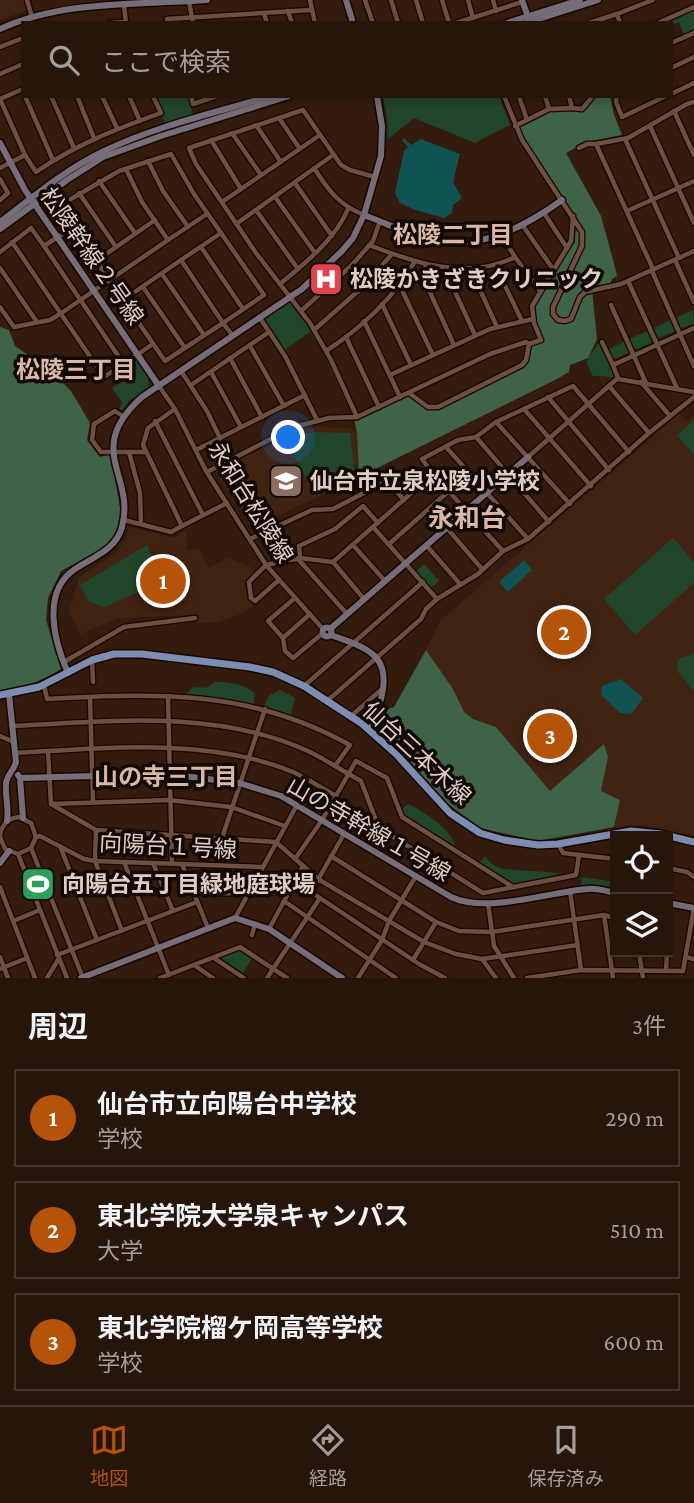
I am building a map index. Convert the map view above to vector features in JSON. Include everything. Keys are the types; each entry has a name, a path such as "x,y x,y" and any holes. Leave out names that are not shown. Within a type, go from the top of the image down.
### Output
{"main road":[{"name":"仙台三本木線","path":"0,695 44,685 92,660 114,654 250,667 287,677 351,716 370,730 450,813 472,830 504,840 538,845 610,834"},
{"name":"仙台三本木線","path":"673,839 694,842"}],"street":[{"path":"28,0 32,17"},
{"path":"21,21 66,9 207,0"},
{"path":"310,0 314,21"},
{"path":"346,0 352,21"},
{"path":"365,0 372,21"},
{"path":"391,0 397,21"},
{"path":"416,0 422,21"},
{"path":"442,0 448,21"},
{"path":"468,0 473,18"},
{"path":"493,0 496,10"},
{"path":"527,20 580,0"},
{"path":"527,20 598,0"},
{"path":"596,21 653,0"},
{"path":"190,1 192,20"},
{"path":"463,21 522,1 527,20"},
{"path":"124,5 126,21"},
{"path":"662,21 694,7"},
{"path":"168,21 311,10"},
{"path":"288,11 291,21"},
{"path":"264,13 266,21"},
{"path":"617,14 619,21"},
{"path":"239,15 241,21"},
{"path":"215,16 216,21"},
{"path":"0,29 21,21"},
{"path":"673,42 694,33"},
{"path":"0,47 21,39"},
{"path":"673,67 694,57"},
{"path":"0,74 21,65"},
{"path":"673,93 693,85"},
{"path":"21,93 0,99 25,155 36,172 94,138 161,114 154,98"},
{"path":"26,98 53,160"},
{"path":"52,98 74,148"},
{"path":"77,98 94,138"},
{"path":"103,98 117,128"},
{"path":"130,98 140,121"},
{"path":"192,98 193,104 210,98"},
{"path":"0,222 101,153 128,141 265,98"},
{"path":"0,229 32,201 103,158 161,136 283,98"},
{"path":"68,673 52,612 59,586 68,575 104,552 121,531 125,504 114,452 114,439 124,417 142,397 290,297 353,238 364,215 376,177 382,143 377,98"},
{"path":"505,98 515,126 580,225 583,241 553,307 555,317 561,321 571,318 585,292 628,281 694,251"},
{"path":"520,98 527,120"},
{"path":"546,98 549,109"},
{"path":"570,98 572,108"},
{"path":"515,126 549,109 582,110 591,98"},
{"path":"617,98 622,117 662,98"},
{"path":"579,148 625,139 694,102"},
{"path":"357,417 314,330 236,224 196,164 189,148 303,110 333,155 345,167 376,177"},
{"path":"674,111 694,155"},
{"path":"279,118 300,149"},
{"path":"256,125 281,162"},
{"path":"650,126 694,223"},
{"path":"232,133 261,175"},
{"path":"222,202 320,135"},
{"path":"625,139 653,199 694,302"},
{"path":"211,140 241,188"},
{"name":"松陵幹線２号線","path":"0,143 32,201 159,386"},
{"path":"596,144 694,366"},
{"path":"171,154 207,214 264,295 165,361 59,206 99,181 126,169 171,154"},
{"path":"0,169 25,155"},
{"path":"236,224 333,155"},
{"path":"148,161 163,191 188,227"},
{"path":"314,168 334,198 348,209 438,241 468,242 502,236 523,226 562,200"},
{"path":"126,169 168,240"},
{"path":"0,179 8,193 0,200"},
{"path":"99,181 135,233"},
{"path":"627,211 694,181"},
{"path":"295,183 332,236"},
{"path":"79,193 116,247"},
{"path":"275,197 315,253"},
{"path":"280,284 332,236 348,209"},
{"path":"256,210 298,269"},
{"path":"544,213 568,248"},
{"path":"0,307 14,327 61,314 207,214"},
{"path":"207,472 294,427 317,420 357,417 490,354 541,340 533,319 532,306 568,248 573,216"},
{"path":"96,261 155,220"},
{"path":"301,311 333,284 369,244 380,221"},
{"path":"523,226 553,269"},
{"path":"44,246 73,227"},
{"path":"0,252 31,229 123,363"},
{"path":"123,300 221,233"},
{"path":"502,236 540,291"},
{"path":"12,243 104,376 153,344"},
{"path":"369,244 426,265 444,268 495,265 515,257"},
{"path":"201,247 243,309"},
{"path":"314,330 365,285 392,254"},
{"path":"181,260 233,336"},
{"path":"326,351 346,337 382,304 415,261"},
{"path":"426,265 423,277 454,345"},
{"path":"495,265 522,321"},
{"path":"0,268 37,322"},
{"path":"444,268 475,335"},
{"path":"470,268 498,327"},
{"path":"162,274 204,335"},
{"path":"628,281 677,388"},
{"path":"399,284 433,355"},
{"path":"143,287 184,348"},
{"path":"382,304 411,366"},
{"path":"611,305 644,382 670,416"},
{"path":"260,318 285,356 317,420"},
{"path":"390,375 475,335 533,319"},
{"path":"364,321 400,397"},
{"path":"613,365 694,328"},
{"path":"191,386 269,332"},
{"path":"346,337 379,407"},
{"path":"602,342 617,379"},
{"path":"409,393 428,407 438,407 522,365 529,344"},
{"path":"250,345 284,406"},
{"path":"230,358 262,417"},
{"path":"181,371 220,438"},
{"path":"211,372 241,427"},
{"path":"295,598 268,621 283,638 285,651 293,658 327,632 404,562 617,379 677,388 694,395 528,539 503,551 482,569 437,599 426,609 421,619 327,701"},
{"name":"永和台松陵線","path":"159,386 175,409 207,472 279,580 327,632 371,652 376,657"},
{"path":"503,551 422,459 458,440 476,437 496,422 573,386 629,452"},
{"path":"609,386 649,433"},
{"path":"196,450 305,395"},
{"path":"548,397 609,470"},
{"path":"175,409 148,428 143,445 182,526"},
{"path":"524,409 591,486"},
{"path":"124,417 115,411 94,424 92,440 101,452 146,453"},
{"path":"155,421 203,515"},
{"path":"496,422 569,504"},
{"path":"476,437 549,522"},
{"path":"446,447 528,539"},
{"path":"129,452 140,493 141,524"},
{"path":"333,562 433,474"},
{"path":"250,538 312,510 332,509 387,481 404,500"},
{"path":"389,544 449,491"},
{"path":"124,520 171,532 227,503"},
{"path":"346,614 299,558 299,546 335,529 363,506 389,544 437,599"},
{"path":"445,527 482,569"},
{"path":"426,544 460,584"},
{"path":"353,545 385,581"},
{"path":"279,580 255,601 251,598 249,582 267,565 299,558 333,562 364,599"},
{"path":"304,686 423,582"},
{"path":"283,638 310,614"},
{"path":"64,662 124,627 195,618"},
{"path":"370,730 382,689 383,670 376,657"},
{"path":"92,660 93,682"},
{"path":"44,685 47,699 168,696 216,700 265,709 320,728 350,745 335,766"},
{"path":"351,716 382,689"},
{"path":"9,694 16,753 14,771 8,777 0,836 3,845 18,854 31,848 36,837 34,827 23,818 20,778 14,771"},
{"path":"168,696 172,864"},
{"path":"90,697 93,802"},
{"path":"222,838 265,709"},
{"path":"13,726 169,721 256,734 309,751 361,781 379,828 483,893 576,875 579,855"},
{"path":"0,736 15,742"},
{"path":"16,753 169,747 248,758 294,773 336,796"},
{"path":"48,751 51,804"},
{"path":"295,859 356,761 387,778 402,817 513,887"},
{"path":"2,771 8,777"},
{"name":"山の寺幹線１号線","path":"20,778 170,774 240,783 281,796 462,902 488,903 592,889 610,892"},
{"path":"51,804 170,800 231,807 285,825"},
{"path":"51,804 96,830 276,842 318,878 424,942 456,954 482,959 578,945"},
{"path":"235,918 297,806"},
{"path":"4,822 23,818"},
{"path":"96,830 95,861 122,930"},
{"path":"344,834 311,892 412,960 445,978"},
{"name":"向陽台１号線","path":"36,837 40,836 84,859 95,861 262,867"},
{"path":"433,844 437,838"},
{"path":"558,844 562,853 610,858"},
{"path":"60,846 97,940"},
{"path":"31,848 82,978 235,918 269,929 342,978"},
{"path":"0,863 9,851"},
{"path":"18,854 66,978"},
{"path":"331,856 436,922 459,931 492,932 604,915 610,917"},
{"path":"124,862 169,975"},
{"path":"153,863 173,912"},
{"path":"182,864 208,928"},
{"path":"269,929 303,866"},
{"path":"673,869 687,872 694,877"},
{"path":"358,978 383,940 389,921 416,876"},
{"path":"0,887 35,978"},
{"path":"570,891 581,970"},
{"path":"193,892 247,894"},
{"path":"267,978 320,898"},
{"path":"284,901 396,978"},
{"path":"47,978 58,957 197,902"},
{"path":"488,903 494,946 514,978"},
{"path":"527,978 581,970 684,971 694,908 673,904"},
{"path":"13,921 40,910"},
{"path":"604,915 613,978"},
{"path":"412,960 436,922"},
{"path":"251,935 255,924"},
{"path":"160,978 240,947 287,978"},
{"path":"0,957 8,978"},
{"path":"214,957 244,978"},
{"path":"640,957 642,978"},
{"path":"666,971 667,957"},
{"path":"686,957 694,959"},
{"path":"2,968 27,958"},
{"path":"482,959 496,978"},
{"path":"194,965 213,978"}],"shaded area":[{"path":"0,0 24,0 28,10 0,20"},
{"path":"679,414 687,421 694,415 694,836 643,825 614,827 620,800 601,791 608,757 550,791 496,727 473,719 464,712 453,689 426,650 440,621"},
{"name":"仙台市立泉松陵小学校","path":"317,427 349,428 357,433 359,477 253,528 215,472 222,469 226,471 242,463 240,459 284,437"},
{"path":"129,527 173,538 185,530 187,550 199,548 209,568 229,558 249,566 256,573 244,585 254,606 217,622 200,623 193,615 119,618 80,634 69,612 79,578 117,551 126,539"}],"green space":[{"path":"694,7 694,33 685,37 679,22 673,24 673,21 665,20"},
{"path":"154,98 189,98 193,115 165,123"},
{"path":"383,98 500,98 510,125 475,143 414,118 388,139"},
{"path":"592,98 610,98 622,135 586,142 566,153 601,216 617,276 612,279 609,287 592,290 597,339 588,358 570,365 569,372 557,379 359,477 354,418 409,393 428,407 438,407 526,364 529,344 541,340 532,315 540,291 575,242 576,218 515,126 549,109 584,111"},
{"path":"290,297 310,323 357,417 354,418 310,332 282,352 260,318"},
{"path":"693,310 694,324 681,328 676,318"},
{"path":"672,319 676,328 674,332 658,338 654,328"},
{"path":"0,327 9,330 15,346 52,372 71,391 90,423 87,440 100,457 111,454 120,523 113,538 101,550 61,571 48,598 46,620 61,669 32,683 0,690"},
{"path":"648,331 651,343 633,348 629,339"},
{"path":"625,341 628,353 615,359 611,357 607,350"},
{"path":"599,342 613,377 593,376 586,362"},
{"path":"135,355 148,378 149,387 129,401 122,410 122,402 112,388 120,383 112,371"},
{"path":"694,420 694,455 677,435"},
{"path":"313,432 350,433 355,473 315,496 287,441"},
{"path":"673,538 694,562 694,583 635,635 604,599"},
{"path":"147,545 162,581 105,607 89,602 80,585"},
{"path":"424,564 439,581 430,588 416,572"},
{"path":"426,650 453,689 464,712 473,719 496,727 550,791 604,744 608,757 601,791 620,800 614,827 538,841 480,828 447,803 378,730 382,711 394,707"},
{"path":"694,653 694,691 677,671 678,659"},
{"path":"214,682 246,687 255,694 253,705 185,695 193,687 206,688"},
{"path":"280,690 295,698 291,715 264,706 269,696"},
{"path":"408,804 442,827 455,846 405,815 402,809"},
{"path":"485,856 492,864 503,869 559,874 514,884 479,863"},
{"name":"向陽台五丁目緑地庭球場","path":"38,872 47,893 39,897 30,875"},
{"path":"582,877 610,881 610,889 581,886"},
{"path":"239,950 252,958 242,974 218,958"}],"water":[{"path":"404,138 411,145 421,139 460,154 453,182 462,198 453,205 452,213 444,218 400,203 395,193 404,151 408,147 402,140"},
{"path":"236,471 243,486 232,491 225,476"},
{"path":"524,560 532,570 508,592 499,582"},
{"path":"621,679 643,698 631,714 620,713 601,695 602,686"}],"place":[{"name":"松陵かきざきクリニック","path":"326,279"},
{"name":"仙台市立泉松陵小学校","path":"286,481"},
{"name":"仙台市立向陽台中学校","path":"163,581"},
{"name":"東北学院大学泉キャンパス","path":"564,632"},
{"name":"東北学院榴ケ岡高等学校","path":"550,736"},
{"name":"向陽台五丁目緑地庭球場","path":"38,884"}],"district":[{"name":"松陵二丁目","path":"453,235"},
{"name":"松陵三丁目","path":"76,370"},
{"name":"永和台","path":"467,518"},
{"name":"山の寺三丁目","path":"166,777"}]}
